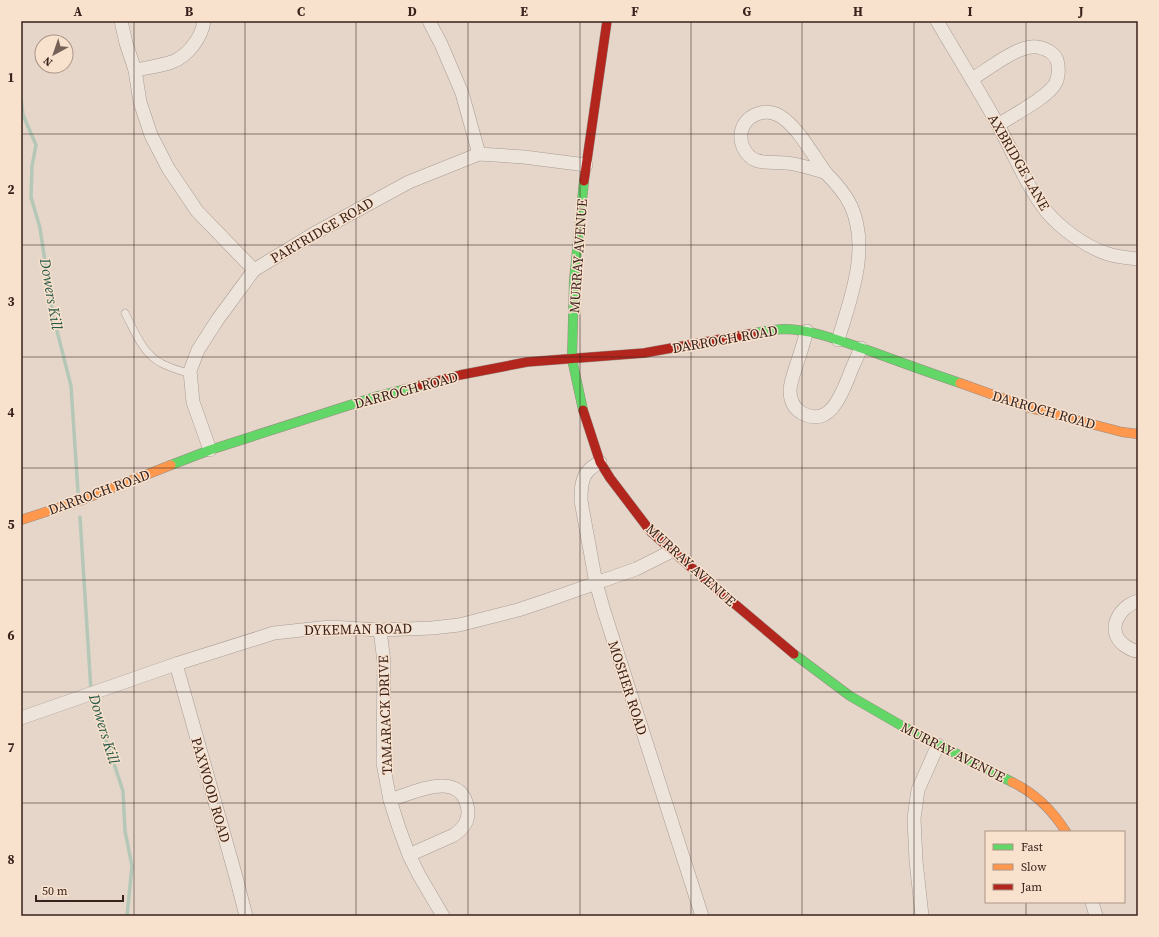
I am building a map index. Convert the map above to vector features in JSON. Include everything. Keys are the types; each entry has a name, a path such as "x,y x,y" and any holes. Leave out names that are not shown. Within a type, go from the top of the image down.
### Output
{"street":[{"path":"121,21 135,70 140,102 151,135 168,168 197,211 254,270"},
{"path":"135,70 173,62 186,54 196,41 203,28 204,21"},
{"path":"428,21 441,44 462,92 479,154"},
{"name":"MURRAY AVENUE","path":"607,21 586,165 574,280 572,360 585,418 600,462 610,478 651,532 791,652 850,696 902,726 1020,786 1034,795 1056,817 1065,831"},
{"name":"AXBRIDGE LANE","path":"937,21 972,79 1015,159 1038,200 1046,211 1056,222 1072,235 1099,250 1109,254 1138,259"},
{"path":"972,79 1010,55 1031,47 1043,48 1052,53 1056,59 1059,68 1056,84 1040,98 998,125"},
{"path":"825,172 787,163 760,162 749,156 745,151 742,144 742,129 748,120 755,114 772,112 780,115 792,126 825,172 838,186 851,206 856,225 859,247 858,269 838,340"},
{"name":"PARTRIDGE ROAD","path":"210,450 193,402 190,371 198,350 218,319 254,270 315,233 409,182 479,154 524,157 586,165"},
{"name":"DARROCH ROAD","path":"21,520 79,501 210,450 378,396 460,375 527,362 572,360 644,353 776,329 790,328 838,340 1030,408 1122,432 1138,434"},
{"path":"806,331 790,390 793,404 797,410 806,415 813,417 821,416 830,411 837,404 861,348"},
{"name":"MOSHER ROAD","path":"600,462 589,470 580,489 596,583 702,916"},
{"name":"DYKEMAN ROAD","path":"21,718 176,664 274,633 330,627 380,630 432,628 459,625 518,610 596,583 636,569 672,551"},
{"path":"1138,601 1131,603 1122,610 1116,623 1116,634 1119,641 1127,648 1138,651"},
{"name":"TAMARACK DRIVE","path":"380,630 384,662 384,763 390,800 409,855 443,916"},
{"name":"PAXWOOD ROAD","path":"176,664 246,916"},
{"path":"922,916 916,861 914,818 918,790 938,744"},
{"path":"390,800 428,788 445,785 460,790 467,801 469,816 465,825 457,833 409,855"},
{"path":"1092,903 1096,916"}],"lane":[{"path":"124,313 140,342 149,354 160,363 191,374"}],"waterway":[{"name":"Dowers Kill","path":"21,98 23,115 36,145 32,166 31,197 40,228 53,315 71,386 78,492"},
{"name":"Dowers Kill","path":"80,517 91,691"},
{"name":"Dowers Kill","path":"92,697 123,791 125,831 132,866 127,916"}],"traffic: fast":[{"path":"583,410 572,359 574,280 584,181"},
{"path":"755,333 785,329 818,334 960,383"},
{"path":"171,465 210,450 378,396 421,385"},
{"path":"794,654 850,696 902,726 1012,782"}],"traffic: slow":[{"path":"960,383 1030,408 1122,432 1138,434"},
{"path":"21,520 79,501 171,465"},
{"path":"1012,782 1043,803 1065,831"}],"traffic: jam":[{"path":"584,181 607,21"},
{"path":"421,385 460,375 527,362 644,353 755,333"},
{"path":"583,410 600,462 610,478 651,532 794,654"}]}
